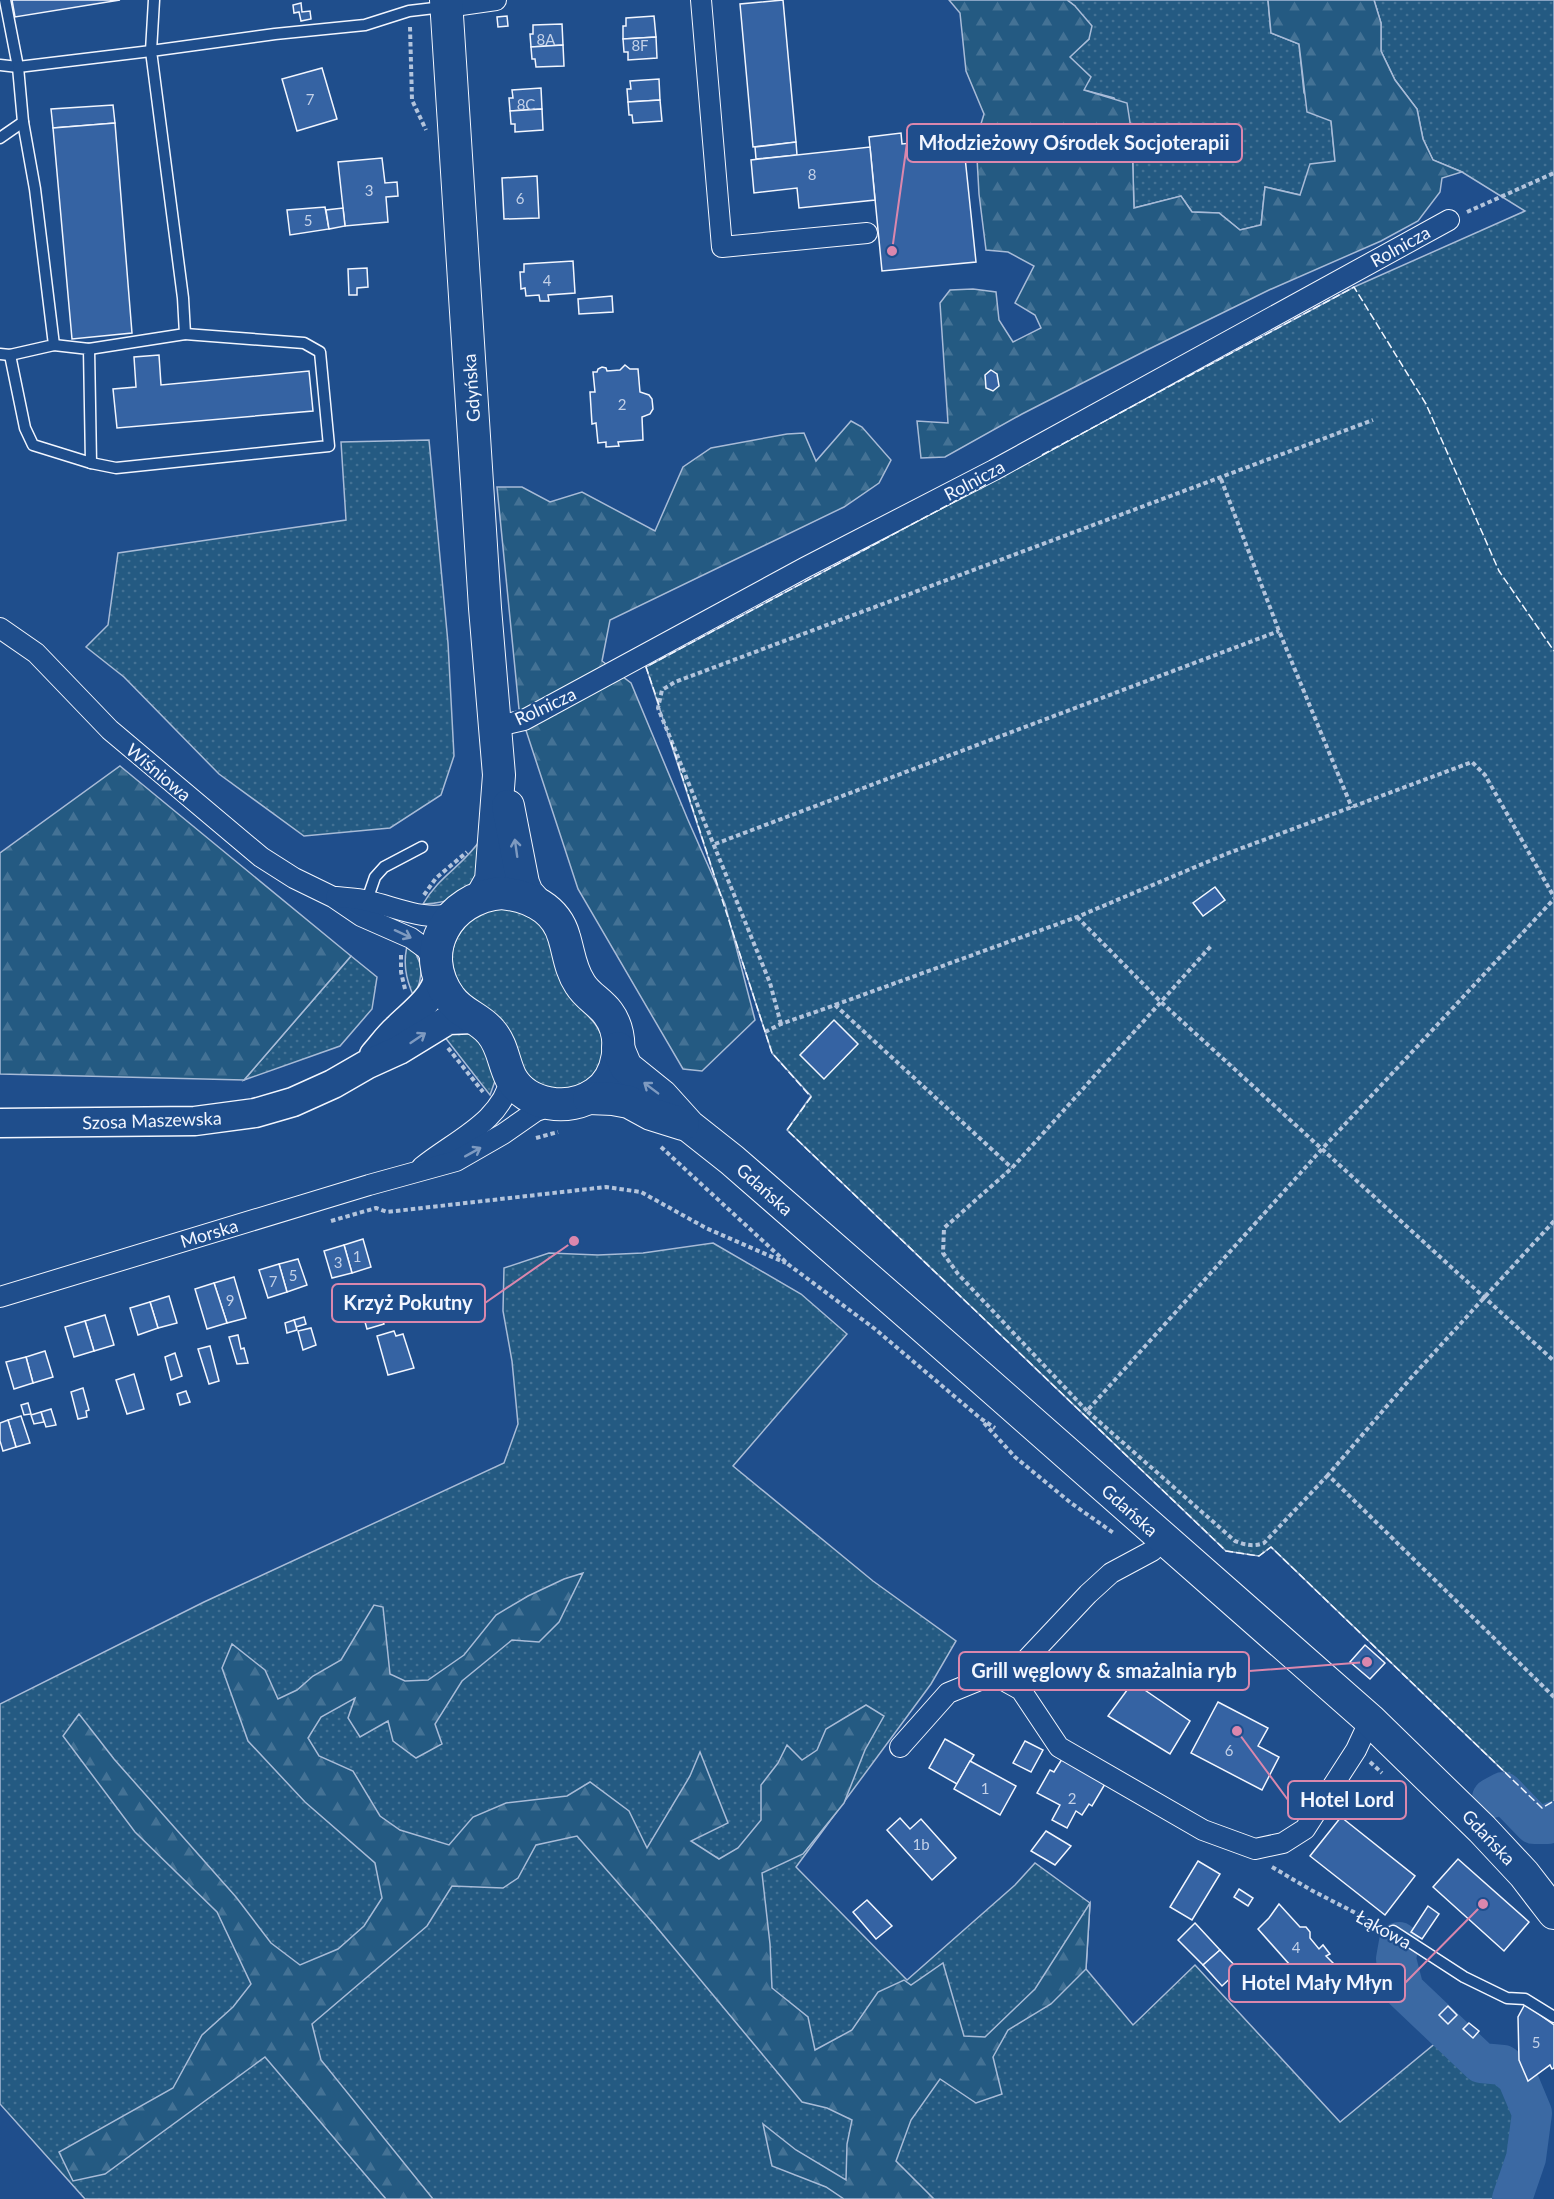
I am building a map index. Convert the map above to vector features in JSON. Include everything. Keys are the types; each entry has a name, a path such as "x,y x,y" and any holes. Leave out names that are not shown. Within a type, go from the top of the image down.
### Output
{"main road":[{"name":"Gdyńska","path":"447,3 494,727 499,775 512,820 519,868 527,893 535,902"},
{"name":"Gdyńska","path":"482,896 491,880 499,775"},
{"path":"560,1117 522,1092 511,1077 502,1048 490,1030 455,1006 443,989 438,971 439,938 455,912 482,896 512,894 535,902 557,920 565,939 573,972 587,993 608,1012 617,1030 618,1048 615,1067 605,1086 589,1098"},
{"name":"Szosa Maszewska","path":"425,1019 435,990 438,971"},
{"name":"Szosa Maszewska","path":"0,1123 183,1122 224,1119 272,1109 333,1084 366,1065 395,1030 425,1019 474,1019"},
{"name":"Gdańska","path":"618,1048 626,1067 662,1096 689,1126 732,1160 920,1323 1162,1539 1370,1720 1467,1813 1551,1901"},
{"name":"Gdańska","path":"560,1117 568,1104 589,1098 613,1099 629,1102 651,1114 689,1126"}],"street":[{"path":"447,3 496,0"},
{"path":"701,0 722,247 867,233"},
{"name":"Rolnicza","path":"494,727 524,720 806,567 1004,464 1449,220"},
{"name":"Wiśniowa","path":"0,628 36,653 110,730 261,857 309,886 364,908 406,935 426,949 438,971"},
{"name":"Wiśniowa","path":"364,908 433,916 445,916 455,912"},
{"name":"Morska","path":"418,1171 476,1129 496,1109 508,1091 511,1077"},
{"name":"Morska","path":"0,1297 456,1161 511,1129 536,1111 560,1117"},
{"path":"900,1747 948,1693 1024,1662 1104,1580 1152,1551 1162,1539"},
{"path":"994,1675 1021,1690 1059,1747 1203,1830 1255,1849 1283,1843 1305,1829 1356,1750 1370,1720"}],"lane":[{"path":"5,0 18,67 23,122 35,189 54,345"},
{"path":"154,0 151,51 183,298 185,334"},
{"path":"0,65 18,67 275,34 365,25 409,11 447,3"},
{"path":"0,138 23,122"},
{"path":"185,334 304,343 320,352 329,446 116,468 91,463 33,445 25,428 5,354 54,345 89,349 185,334"},
{"path":"89,349 91,463"},
{"path":"364,908 375,877 384,867 422,847"},
{"name":"Łąkowa","path":"1392,1931 1464,1977 1507,1998 1525,2000 1554,2017"}],"path":[{"path":"1449,220 1554,173"},
{"path":"781,1024 770,983 658,708 662,690 675,682 1373,420"},
{"path":"1221,478 1279,631 1352,808"},
{"path":"715,844 1279,631"},
{"path":"765,1032 781,1024 1077,917 1226,854 1472,762 1485,775 1554,898 1322,1149 1087,1411"},
{"path":"415,913 421,899 436,878 470,848"},
{"path":"1077,917 1161,1002 1554,1361"},
{"path":"406,935 401,950 401,972 406,992 496,1109"},
{"path":"1211,946 1012,1168 944,1228 943,1252 958,1274 1087,1411 1235,1541 1256,1546 1264,1543 1328,1475 1410,1379 1554,1221"},
{"path":"835,1005 1012,1168"},
{"path":"511,1129 526,1140 560,1117"},
{"path":"657,1143 789,1265 875,1329 980,1418"},
{"path":"330,1221 376,1208 387,1212 606,1187 641,1192 706,1228 789,1265"},
{"path":"1328,1475 1554,1697"},
{"name":"Łąkowa","path":"1255,1849 1255,1857 1301,1885 1392,1931"}],"green space":[{"path":"949,0 1067,0 1075,6 1092,26 1089,39 1070,57 1091,77 1084,90 1127,103 1132,135 1134,208 1181,196 1192,212 1219,213 1240,230 1261,225 1265,187 1300,195 1310,164 1335,161 1331,121 1307,112 1299,44 1271,33 1268,0 1374,0 1381,23 1381,51 1395,80 1417,109 1423,139 1433,160 1462,172 1442,178 1440,192 1418,221 1381,241 1269,290 1147,350 1022,414 945,457 921,458 917,421 948,423 940,303 950,290 973,289 996,292 999,320 1013,342 1041,328 1035,315 1015,303 1034,266 1008,252 986,250 979,194 976,140 984,114 966,71 960,13"},
{"path":"1067,0 1268,0 1271,33 1299,44 1304,93 1331,120 1335,161 1300,195 1265,187 1261,225 1240,230 1219,213 1192,212 1181,196 1134,208 1132,135 1114,98 1084,90 1069,57 1089,39 1075,6"},
{"path":"1374,0 1554,0 1554,1801 1542,1808 1271,1547 1259,1556 1226,1551 787,1130 811,1096 772,1053 646,667 1354,287 1525,211 1462,172 1433,160 1423,139 1417,109 1395,80 1381,51 1381,23"},
{"path":"851,421 862,427 891,460 879,483 844,507 610,620 602,661 631,683 725,904 755,1020 702,1071 683,1069 578,889 519,709 497,487 522,487 550,502 582,492 655,531 683,467 711,448 804,433 816,461"},
{"path":"429,440 448,643 454,756 441,795 390,828 304,836 219,774 124,677 86,647 108,625 118,553 346,520 341,442"},
{"path":"120,766 351,956 244,1080 0,1074 0,853"},
{"path":"481,839 486,865 466,889 445,901 423,904 436,886"},
{"path":"505,908 527,915 545,930 551,943 562,984 570,997 593,1021 601,1035 603,1043 599,1065 586,1081 576,1086 555,1089 544,1087 532,1079 487,1024 458,981 452,954 459,935 476,917 487,911"},
{"path":"408,943 420,962 421,969 420,982 414,997 406,971 405,957"},
{"path":"351,956 377,977 372,1009 340,1046 244,1080"},
{"path":"462,1030 481,1039 495,1069 495,1081 490,1095 440,1031"},
{"path":"713,1243 801,1294 847,1334 733,1466 873,1581 956,1641 931,1684 796,1867 907,1980 1015,1885 1035,1863 1090,1903 1086,1969 1133,2025 1195,1965 1340,2122 1437,2042 1477,2075 1499,2079 1518,2115 1496,2199 85,2199 0,2104 0,1704 204,1602 504,1463 518,1424 512,1361 503,1311 504,1268 549,1253 598,1255 643,1253"},
{"path":"583,1573 559,1622 539,1642 512,1640 462,1681 435,1724 442,1744 416,1758 393,1741 388,1721 360,1737 348,1718 355,1698 321,1717 308,1738 319,1756 353,1771 380,1816 400,1830 449,1845 473,1817 506,1803 567,1796 590,1782 629,1811 647,1848 690,1776 700,1752 728,1823 691,1841 719,1859 738,1848 761,1820 761,1785 778,1763 787,1745 802,1760 817,1750 826,1729 866,1705 884,1716 865,1750 844,1803 803,1854 762,1873 770,1944 772,1988 808,2017 815,2050 852,2030 878,1992 904,1980 911,1985 943,1963 964,2036 985,2037 1035,1989 1090,1903 1086,1969 1051,2004 1008,2030 993,2057 1002,2094 976,2103 940,2079 911,2120 896,2161 934,2199 844,2199 826,2187 772,2166 763,2124 796,2150 846,2180 847,2144 852,2120 827,2108 802,2102 654,1924 577,1836 536,1845 518,1878 503,1888 452,1886 427,1926 312,2024 321,2060 433,2199 386,2199 265,2057 105,2174 73,2181 59,2152 173,2088 202,2035 233,2007 251,1984 217,1912 135,1832 63,1736 79,1714 114,1759 236,1897 271,1943 300,1965 338,1949 364,1926 382,1898 375,1863 305,1802 248,1741 222,1668 232,1644 265,1670 278,1699 297,1690 313,1676 341,1660 374,1605 383,1607 390,1674 405,1681 428,1680 464,1655 496,1615 528,1596"}],"building":[{"path":"12,0 120,0 15,17"},
{"path":"783,0 796,142 753,147 740,4"},
{"path":"301,3 302,12 310,11 311,19 301,21 299,12 294,13 293,5"},
{"path":"507,16 508,26 498,27 497,17"},
{"path":"654,16 656,37 623,39 623,26 626,26 626,18"},
{"path":"562,24 563,45 531,47 530,34 533,34 533,25"},
{"path":"656,37 657,58 628,60 628,52 624,52 623,39"},
{"path":"563,45 564,66 536,67 535,59 532,59 531,47"},
{"path":"322,68 337,119 297,131 282,79"},
{"path":"659,79 660,100 628,102 627,89 631,89 630,81"},
{"path":"541,88 542,109 510,111 509,98 513,98 512,90"},
{"path":"660,100 662,121 633,123 632,115 629,115 628,102"},
{"path":"113,105 115,123 53,128 51,109"},
{"path":"542,109 543,130 515,132 515,124 511,124 510,111"},
{"path":"115,123 132,333 72,339 53,128"},
{"path":"901,133 902,144 963,138 976,262 882,271 869,137"},
{"path":"796,142 797,155 756,159 755,147"},
{"path":"870,147 875,200 799,208 797,188 754,193 751,160"},
{"path":"382,158 385,183 397,182 398,196 386,197 388,222 345,226 338,162"},
{"path":"537,176 539,218 504,219 502,178"},
{"path":"325,207 329,229 290,235 287,210"},
{"path":"343,208 345,226 329,229 326,210"},
{"path":"573,261 575,293 548,295 549,301 540,301 539,295 526,296 525,288 521,289 520,272 524,272 524,264"},
{"path":"367,268 368,287 357,288 357,295 349,295 348,269"},
{"path":"612,296 613,312 579,314 578,299"},
{"path":"159,355 161,385 309,371 313,411 117,428 113,389 136,387 134,357"},
{"path":"625,365 630,369 638,369 640,392 649,395 653,409 650,414 642,417 643,440 618,442 619,446 606,447 606,442 598,443 596,423 592,424 590,392 595,392 593,372 597,372 602,367 607,371 620,370"},
{"path":"991,370 997,374 999,386 993,391 986,388 985,375"},
{"path":"1215,887 1225,900 1203,916 1193,903"},
{"path":"834,1020 858,1044 824,1079 800,1055"},
{"path":"363,1239 371,1267 352,1273 344,1245"},
{"path":"344,1245 352,1273 332,1278 324,1251"},
{"path":"298,1259 307,1285 287,1292 279,1264"},
{"path":"279,1264 287,1292 268,1298 259,1270"},
{"path":"234,1277 246,1318 227,1323 214,1283"},
{"path":"214,1283 227,1323 207,1329 195,1289"},
{"path":"376,1295 384,1324 367,1329 359,1301"},
{"path":"169,1296 177,1323 158,1328 150,1302"},
{"path":"150,1302 158,1328 138,1335 130,1308"},
{"path":"105,1315 114,1345 94,1351 85,1321"},
{"path":"304,1317 306,1324 296,1327 294,1320"},
{"path":"294,1320 297,1330 287,1333 285,1323"},
{"path":"85,1321 94,1351 74,1357 65,1327"},
{"path":"311,1328 316,1345 303,1350 298,1331"},
{"path":"394,1331 396,1336 403,1334 414,1368 388,1375 377,1336"},
{"path":"238,1335 241,1349 244,1348 248,1363 237,1364 229,1337"},
{"path":"210,1346 219,1381 209,1384 198,1349"},
{"path":"45,1351 53,1377 33,1383 26,1357"},
{"path":"175,1353 182,1376 171,1380 165,1357"},
{"path":"26,1357 33,1383 14,1389 6,1362"},
{"path":"134,1374 144,1409 127,1414 116,1380"},
{"path":"83,1388 89,1410 86,1411 87,1417 78,1419 71,1392"},
{"path":"186,1391 190,1402 180,1405 177,1394"},
{"path":"28,1403 31,1414 24,1415 21,1405"},
{"path":"51,1409 56,1425 46,1427 41,1412"},
{"path":"41,1412 44,1422 34,1424 31,1415"},
{"path":"21,1416 30,1443 16,1447 8,1420"},
{"path":"8,1420 16,1447 3,1451 0,1441 0,1423"},
{"path":"1365,1645 1385,1663 1370,1679 1350,1662"},
{"path":"1133,1682 1190,1721 1170,1754 1108,1716"},
{"path":"1218,1702 1268,1728 1258,1746 1279,1757 1262,1790 1191,1753"},
{"path":"945,1739 974,1755 957,1784 929,1768"},
{"path":"1025,1741 1043,1750 1031,1772 1013,1763"},
{"path":"1062,1759 1105,1784 1092,1806 1089,1804 1082,1815 1076,1811 1067,1828 1052,1820 1060,1805 1037,1793 1050,1770 1054,1772"},
{"path":"970,1761 1016,1786 1000,1815 954,1789"},
{"path":"1341,1817 1415,1876 1385,1915 1310,1856"},
{"path":"900,1818 910,1829 921,1819 956,1858 932,1880 887,1830"},
{"path":"1046,1831 1071,1846 1055,1865 1031,1851"},
{"path":"1458,1859 1529,1922 1504,1951 1433,1887"},
{"path":"1198,1861 1220,1874 1192,1920 1170,1907"},
{"path":"1239,1889 1253,1898 1248,1906 1234,1897"},
{"path":"867,1900 892,1926 876,1939 853,1912"},
{"path":"1279,1904 1300,1927 1306,1927 1310,1932 1310,1938 1319,1949 1323,1945 1330,1954 1326,1956 1335,1965 1315,1986 1311,1987 1306,1983 1258,1929"},
{"path":"1428,1906 1439,1914 1422,1939 1411,1932"},
{"path":"1195,1923 1220,1950 1203,1965 1178,1940"},
{"path":"1220,1950 1239,1970 1222,1986 1203,1965"},
{"path":"1525,2004 1554,2025 1554,2068 1552,2069 1550,2065 1528,2081 1519,2060 1518,2017"},
{"path":"1448,2006 1457,2015 1448,2024 1439,2015"},
{"path":"1469,2023 1479,2031 1473,2038 1463,2029"}],"waterway":[{"path":"1492,1798 1503,1792 1534,1824 1548,1824 1554,1821"},
{"path":"1399,1942 1396,1959 1404,1990 1481,2063 1503,2065 1517,2077 1532,2113 1526,2158 1512,2199"}],"fence":[{"path":"1042,455 1354,287 1426,404 1499,571 1554,651"},
{"path":"659,705 646,667 987,484"},
{"path":"671,742 772,1053 811,1097 787,1130 1226,1551 1259,1556 1271,1547 1542,1808 1554,1801"}],"place":[{"name":"Młodzieżowy Ośrodek Socjoterapii","path":"892,251"},
{"name":"Krzyż Pokutny","path":"574,1241"},
{"name":"Grill węglowy & smażalnia ryb","path":"1367,1662"},
{"name":"Hotel Lord","path":"1237,1731"},
{"name":"Hotel Mały Młyn","path":"1483,1904"}]}
